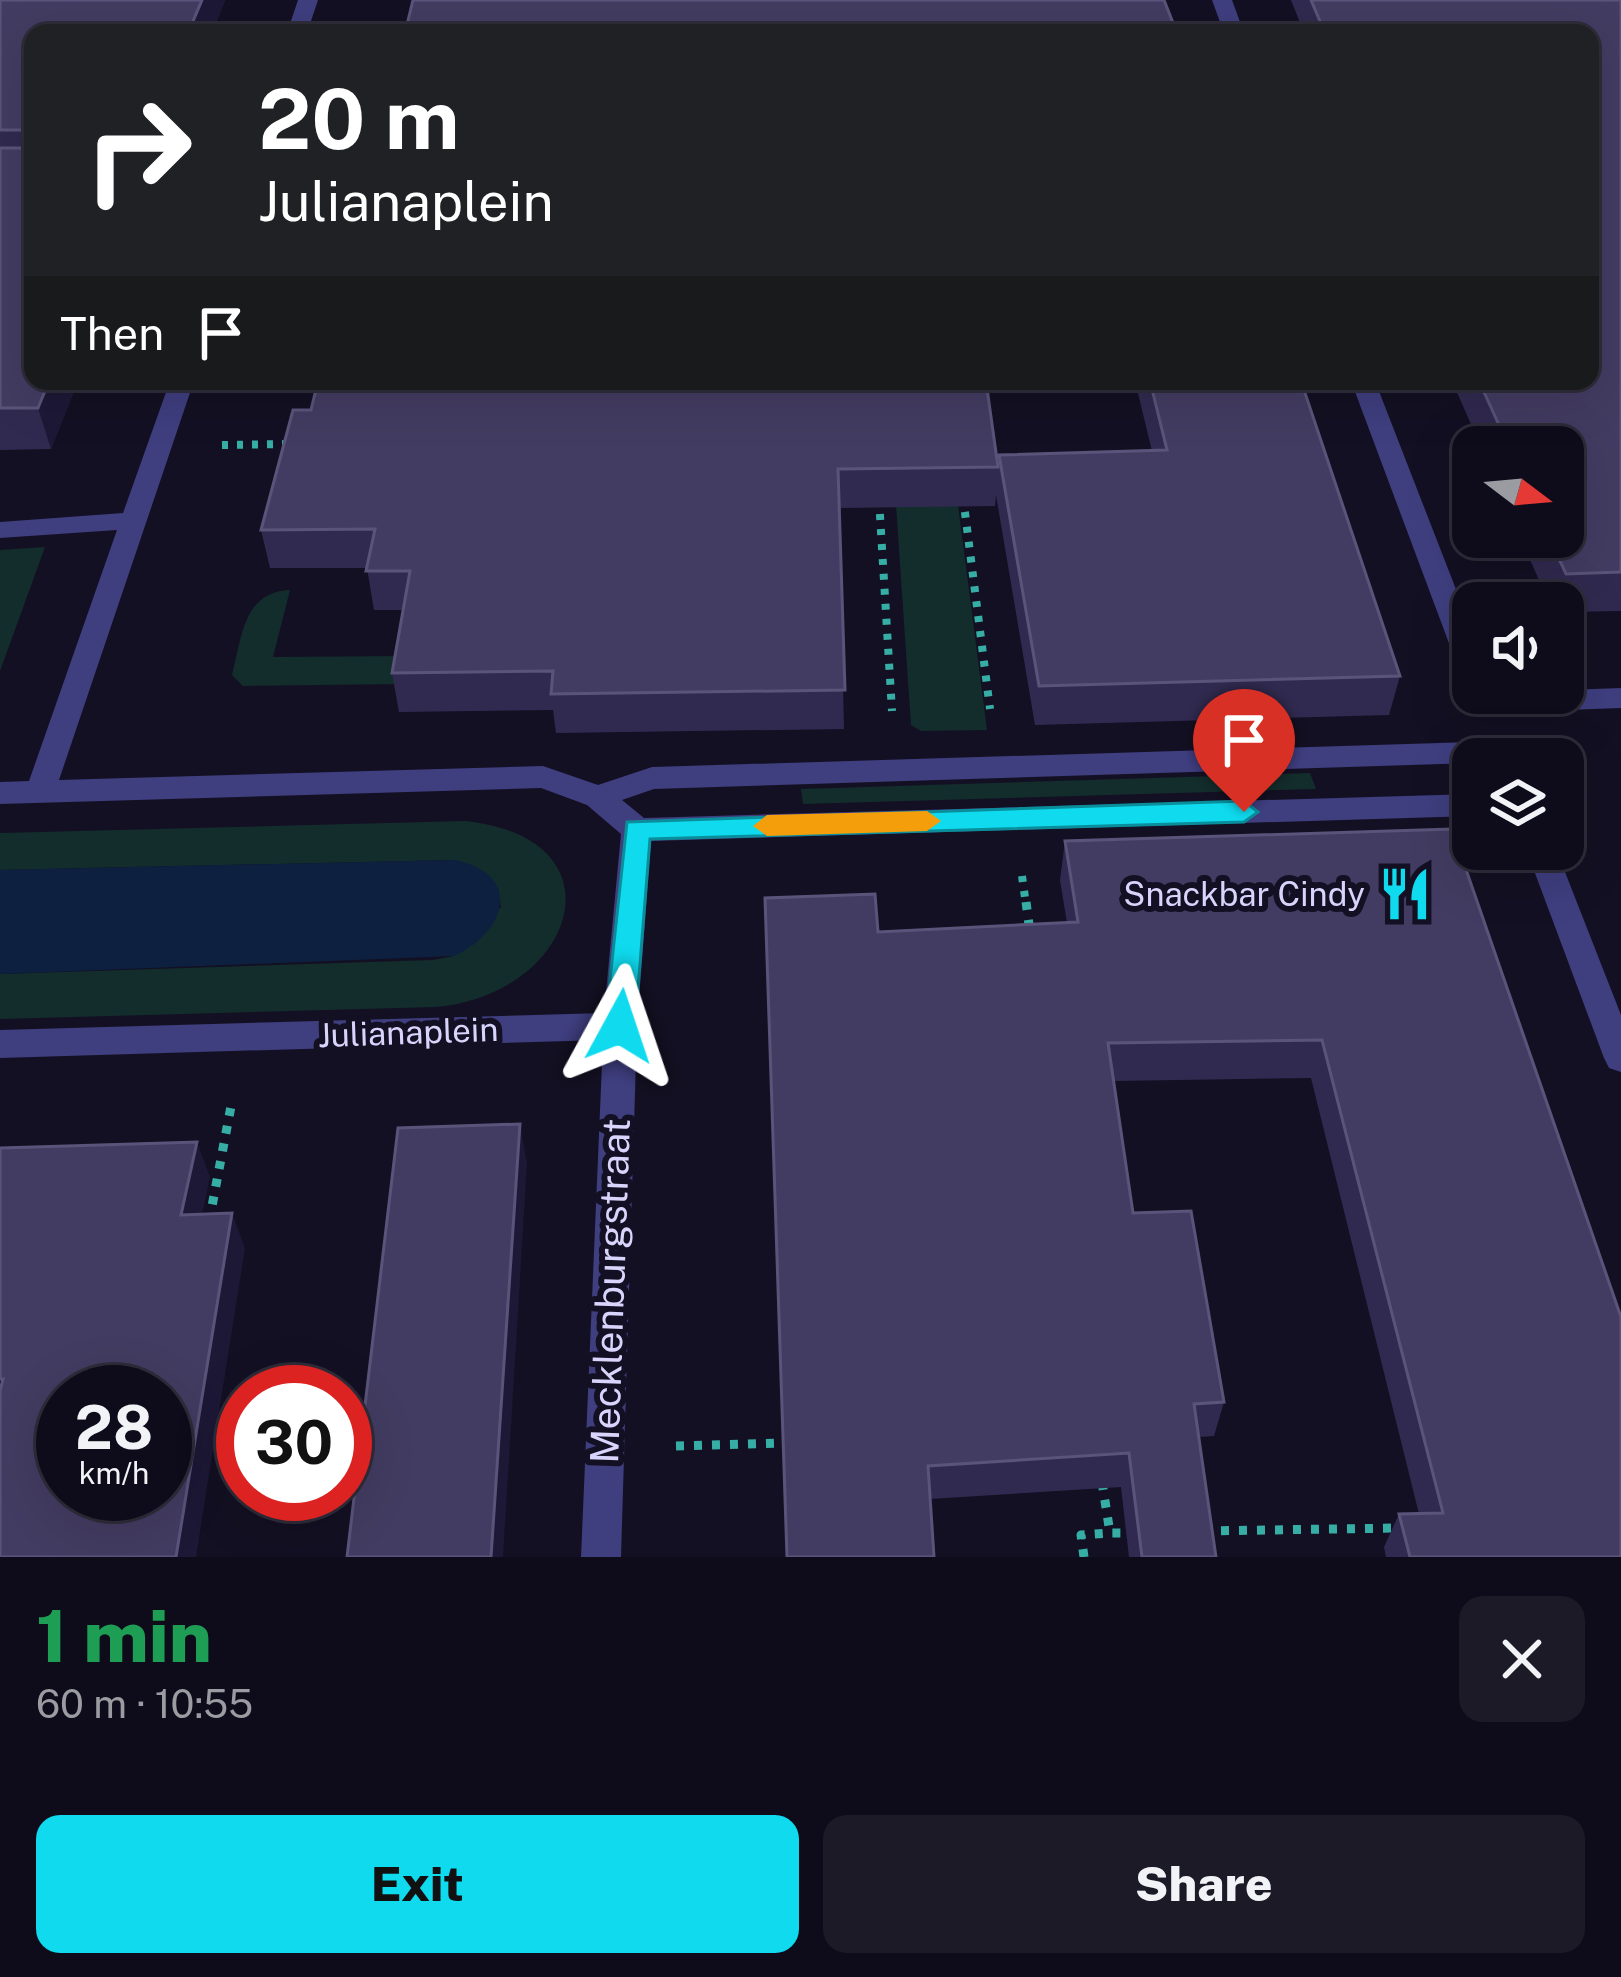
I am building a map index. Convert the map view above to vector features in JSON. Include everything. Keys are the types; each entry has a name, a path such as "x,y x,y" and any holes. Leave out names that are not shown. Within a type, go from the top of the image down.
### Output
{"street":[{"path":"40,792 179,390"},
{"path":"1366,390 1452,615"},
{"path":"0,530 137,520"},
{"path":"1584,698 1621,698"},
{"path":"598,796 652,778 997,764 1452,757"},
{"path":"0,793 543,777 598,796 637,830 1452,806"},
{"path":"620,1026 637,830"},
{"path":"1548,870 1621,1058"},
{"name":"Julianaplein","path":"0,1044 620,1026"},
{"name":"Mecklenburgstraat","path":"601,1557 620,1026"}],"path":[{"path":"161,446 301,443"},
{"path":"878,484 896,767"},
{"path":"962,494 997,764"},
{"path":"1015,818 1030,937"},
{"path":"205,1245 244,1036"},
{"path":"604,1448 791,1442"},
{"path":"1101,1473 1110,1533"},
{"path":"1180,1532 1412,1528"},
{"path":"1084,1557 1081,1535 1156,1532"}],"green space":[{"path":"933,390 943,390 987,730 921,731 911,725 891,432"},
{"path":"45,547 0,671 0,550"},
{"path":"290,590 273,657 409,656 404,684 243,686 232,675 247,619 263,599"},
{"path":"1310,773 1316,789 803,804 801,789"},
{"path":"465,821 516,833 548,856 564,884 564,916 549,947 522,975 483,996 435,1007 0,1019 0,974 433,960 454,956 501,907 498,888 455,860 0,870 0,833"}],"water":[{"path":"455,860 491,878 500,905 486,933 454,956 0,974 0,870"}],"building":[{"path":"0,0 202,0 192,24 24,24 24,130 0,130"},
{"path":"413,0 1164,0 1173,24 407,24"},
{"path":"1311,0 1621,0 1621,572 1566,574 1559,558 1584,558 1584,426 1499,426 1483,390 1599,390 1599,24 1321,24"},
{"path":"0,148 24,148 24,390 45,390 38,408 0,408"},
{"path":"316,390 987,390 998,467 838,469 845,690 551,694 553,671 392,673 410,571 366,571 375,529 261,530 293,410 311,410"},
{"path":"1152,390 1304,390 1400,676 1039,686 999,455 1167,450"},
{"path":"1452,829 1452,870 1466,870 1621,1317 1621,1557 1410,1557 1399,1514 1443,1513 1322,1040 1108,1043 1133,1213 1191,1211 1224,1402 1194,1404 1216,1557 1142,1557 1129,1453 928,1466 934,1557 787,1557 765,898 875,894 878,932 1078,922 1065,841"},
{"path":"520,1124 491,1557 347,1557 351,1521 372,1521 370,1365 398,1128"},
{"path":"197,1142 181,1215 232,1213 192,1459 192,1365 36,1365 36,1521 182,1521 176,1557 0,1557 0,1148"}],"slow traffic":[{"path":"767,826 927,821"}],"place":[{"name":"Snackbar Cindy","path":"1405,894"}],"route":[{"path":"620,1026 637,830 1244,812"}]}
